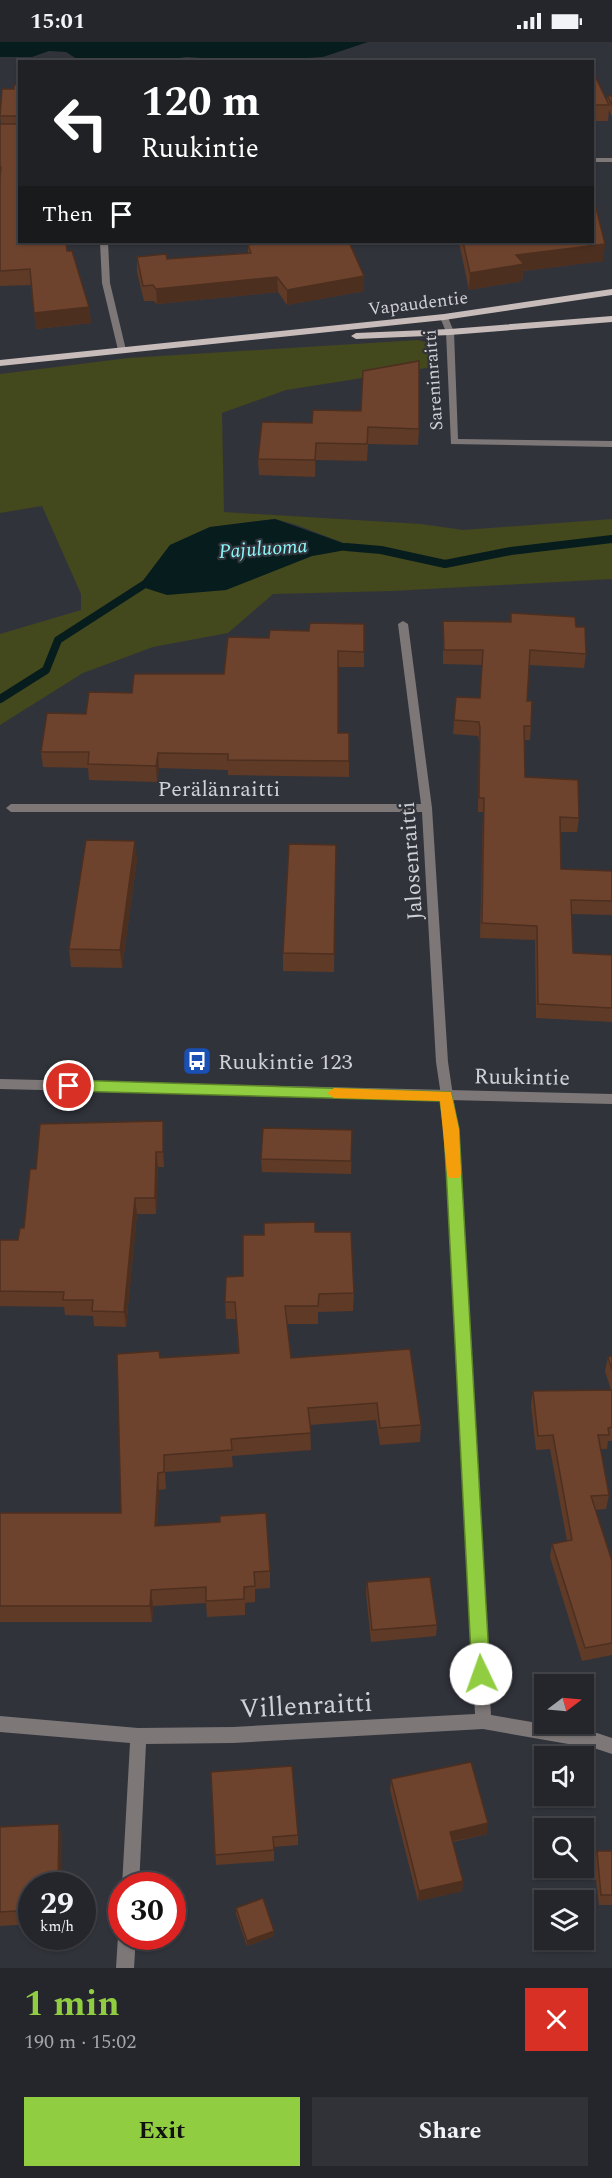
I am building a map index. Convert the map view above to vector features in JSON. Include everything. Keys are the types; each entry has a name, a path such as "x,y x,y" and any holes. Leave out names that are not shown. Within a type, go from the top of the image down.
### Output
{"main road":[{"name":"Vapaudentie","path":"0,363 444,317 612,292"},
{"name":"Vapaudentie","path":"227,341 450,332 612,319"}],"street":[{"path":"594,160 612,160"},
{"path":"104,243 106,283 122,350"},
{"name":"Sareninraitti","path":"444,317 450,332 454,442 612,444"},
{"name":"Jalosenraitti","path":"403,624 427,808 442,1062 452,1129 483,1721"},
{"name":"Perälänraitti","path":"11,808 427,808"},
{"name":"Ruukintie","path":"0,1084 612,1099"},
{"name":"Villenraitti","path":"0,1724 138,1736 233,1735 483,1721 597,1741 612,1746"},
{"path":"131,1872 138,1736"},
{"path":"125,1968 126,1950"}],"green space":[{"path":"418,340 438,346 439,366 286,390 222,413 224,512 421,524 463,530 612,519 612,579 392,591 273,594 228,633 153,647 83,673 0,725 0,634 81,610 81,594 42,506 0,513 0,374 128,358","holes":["275,519 356,548 312,556 291,563 139,586 170,545 210,527"]}],"water":[{"path":"0,42 368,42 323,57 274,60 186,57 166,60 78,60 66,52 49,51 32,57 0,57"},
{"path":"275,519 357,548 312,556 226,590 167,595 139,586 170,545 210,527"}],"building":[{"path":"594,74 609,105 594,105"},
{"path":"14,85 18,85 18,116 0,116 2,89 14,89"},
{"path":"0,124 18,124 18,243 66,243 67,251 72,251 89,307 34,313 30,269 0,271"},
{"path":"595,204 605,244 516,255 524,264 470,273 463,243 594,243"},
{"path":"349,243 364,276 287,290 277,277 156,289 153,285 143,286 137,257 166,254 167,259 251,253 248,245"},
{"path":"419,361 419,429 368,427 367,444 316,443 315,460 258,459 262,422 312,423 313,410 361,411 363,371"},
{"path":"511,613 575,617 576,627 585,627 586,654 530,650 527,701 532,701 531,726 524,726 525,777 578,780 579,818 560,817 561,869 612,871 612,901 571,900 573,953 612,955 612,1008 538,1004 537,926 482,923 484,798 479,798 480,728 479,722 454,720 456,697 480,698 483,650 444,650 443,621 511,622"},
{"path":"310,623 364,624 364,652 338,651 338,733 349,733 349,761 228,760 228,754 158,753 156,766 88,764 89,752 41,752 47,713 86,714 89,692 132,693 134,674 224,674 228,637 269,638 270,630 309,631"},
{"path":"86,840 135,841 120,950 69,949"},
{"path":"289,844 336,845 334,954 283,953"},
{"path":"163,1121 163,1152 156,1152 155,1198 135,1198 124,1312 92,1311 93,1300 63,1300 64,1292 0,1291 0,1240 18,1240 20,1228 24,1228 30,1169 36,1169 40,1124"},
{"path":"263,1128 352,1130 351,1161 261,1159"},
{"path":"315,1222 315,1232 351,1232 354,1293 319,1294 318,1306 285,1306 291,1358 410,1349 421,1425 380,1428 377,1403 308,1408 311,1433 231,1439 232,1450 164,1455 164,1472 158,1473 155,1526 220,1522 220,1516 266,1513 270,1571 254,1572 255,1586 244,1587 244,1599 206,1601 206,1587 151,1590 150,1606 0,1606 0,1513 121,1513 117,1354 159,1351 160,1358 239,1353 235,1302 225,1302 226,1277 243,1276 243,1235 264,1235 264,1223"},
{"path":"612,1356 612,1370 608,1357"},
{"path":"612,1390 612,1427 608,1428 609,1435 598,1435 609,1495 591,1496 612,1561 612,1643 585,1648 552,1544 572,1540 553,1435 538,1436 533,1391"},
{"path":"430,1577 437,1625 372,1630 367,1582"},
{"path":"471,1762 488,1823 450,1832 463,1881 419,1891 391,1779"},
{"path":"292,1766 298,1835 273,1837 274,1850 215,1855 211,1772"},
{"path":"59,1824 58,1872 18,1872 18,1911 0,1912 0,1827"},
{"path":"597,1851 612,1851 612,1895 601,1895"},
{"path":"263,1898 274,1931 247,1941 236,1908"}],"waterway":[{"name":"Pajuluoma","path":"346,547 381,550 445,564 511,551 612,539"},
{"name":"Pajuluoma","path":"0,699 46,670 58,640 151,580"}],"slow traffic":[{"path":"334,1093 446,1095 452,1129 454,1174"}],"place":[{"name":"Ruukintie 123","path":"197,1061"}],"route":[{"path":"69,1086 446,1095 452,1129 481,1674"}]}
